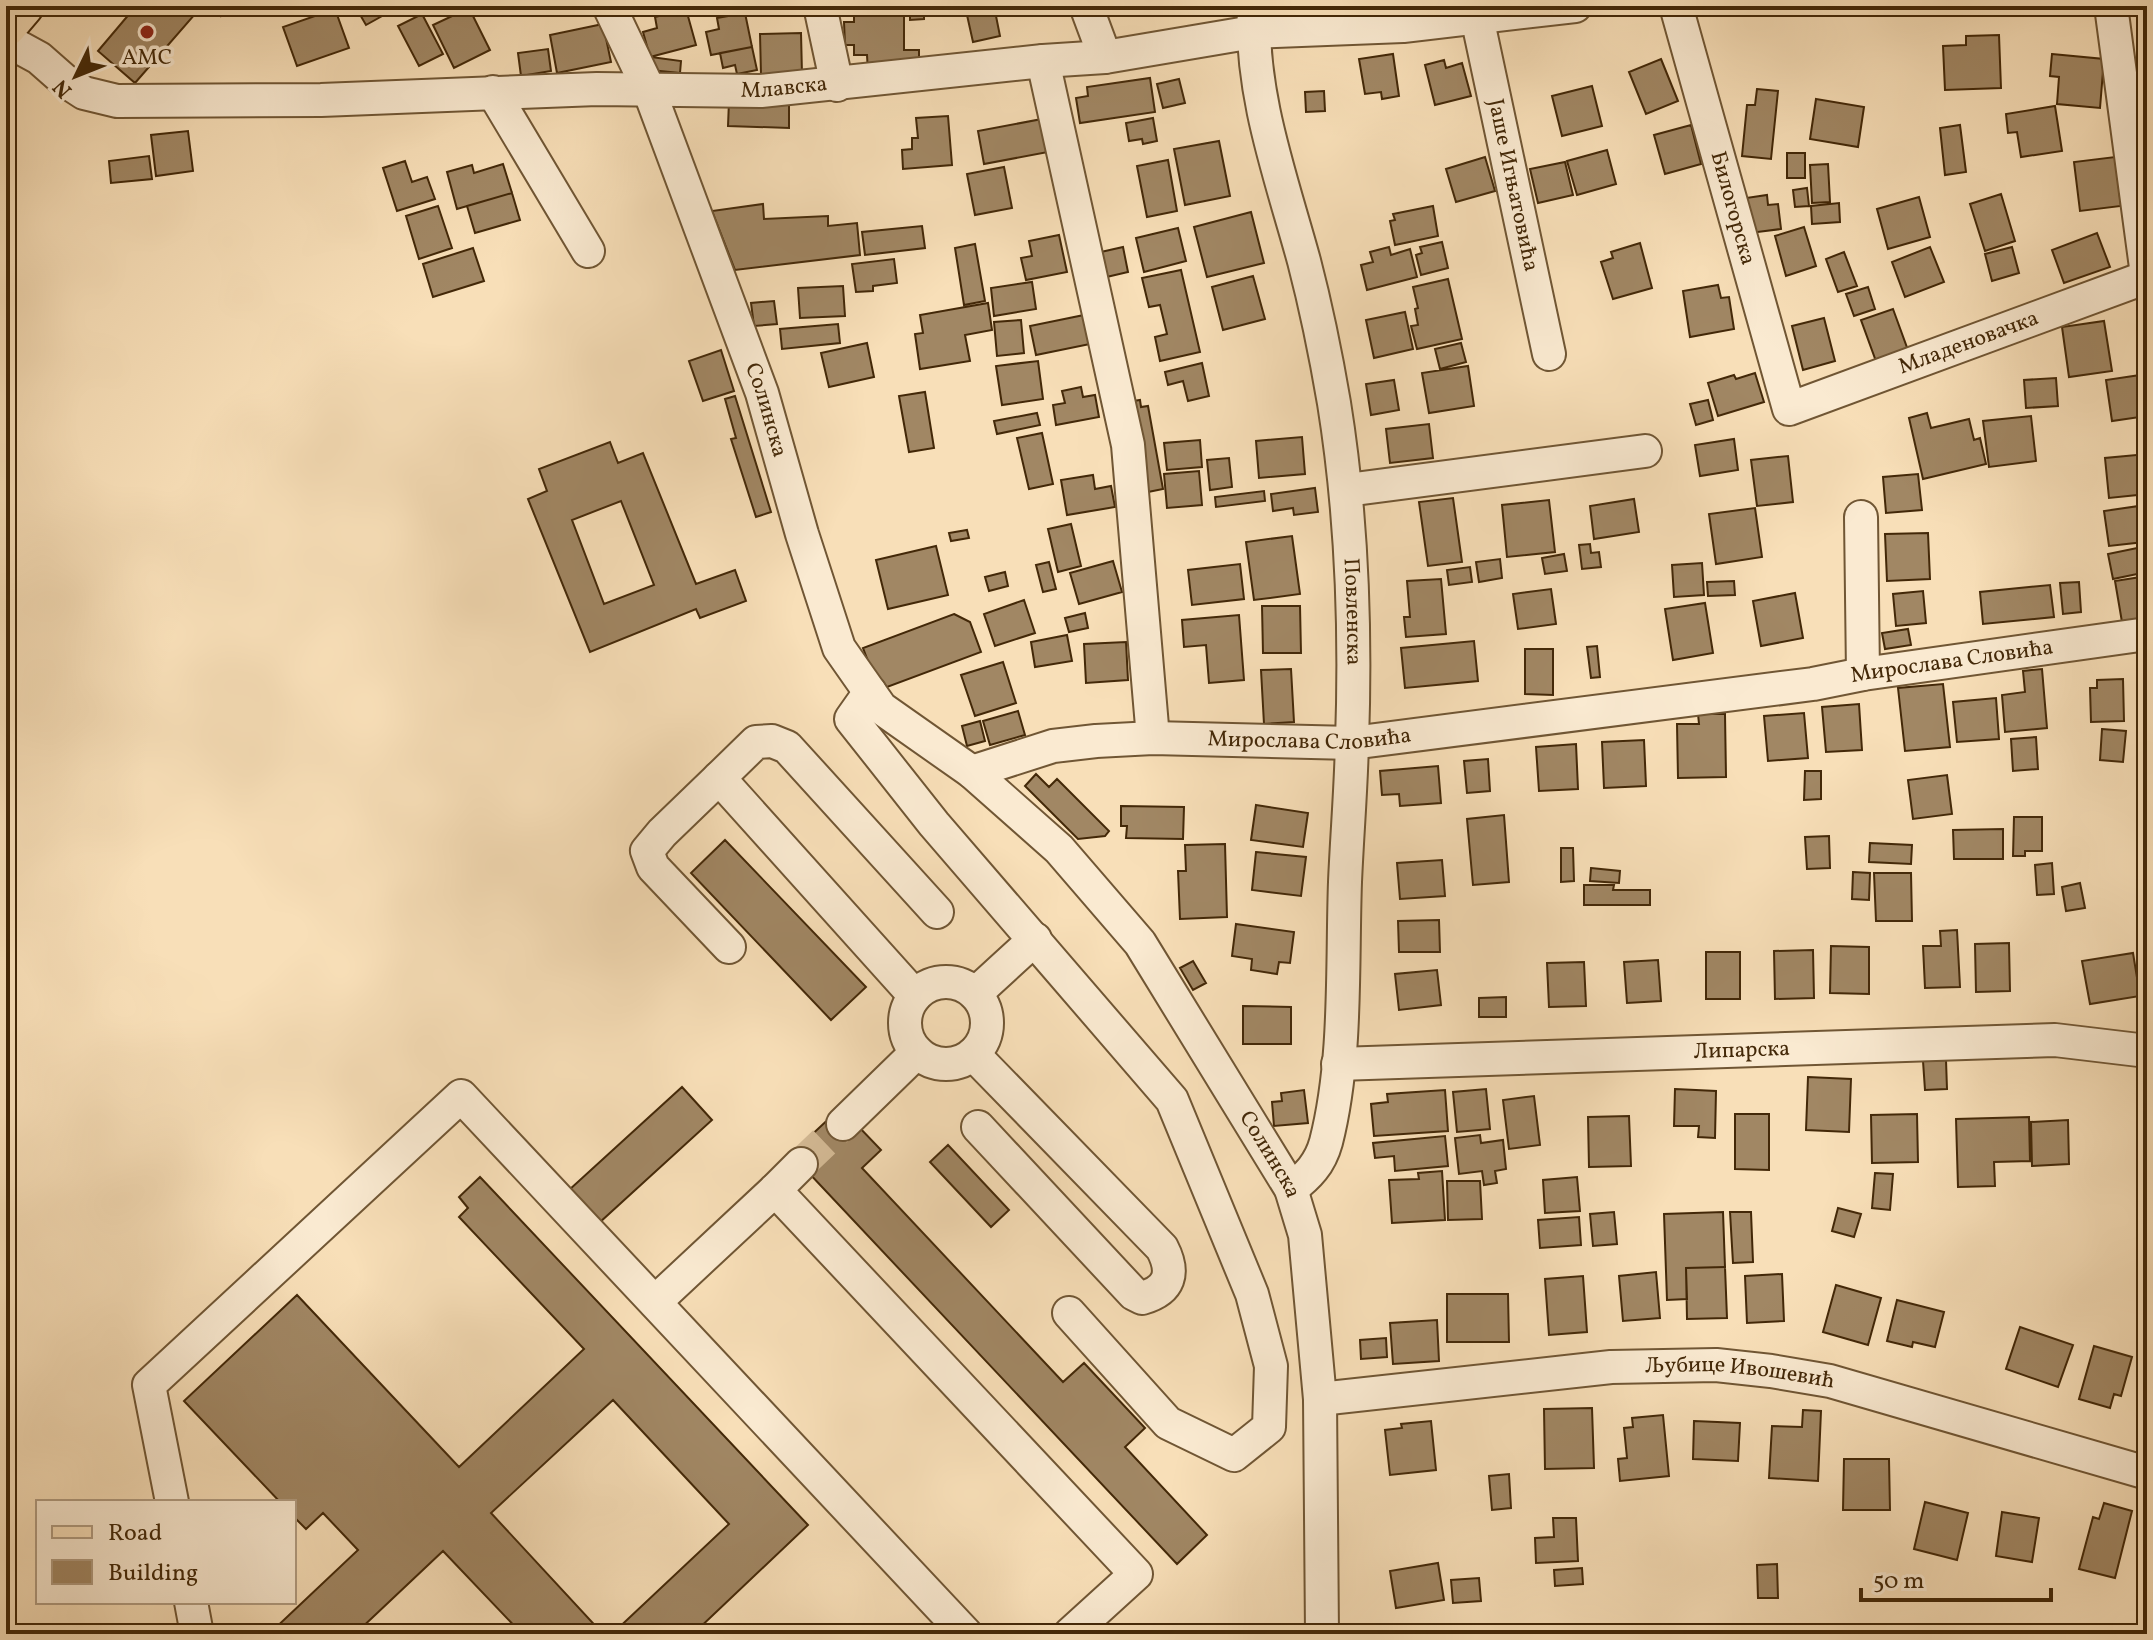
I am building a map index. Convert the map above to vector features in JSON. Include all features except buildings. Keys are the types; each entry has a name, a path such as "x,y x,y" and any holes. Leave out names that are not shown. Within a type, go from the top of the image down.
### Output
{"main road":[{"path":"6,26 23,6"}],"street":[{"name":"Солинска","path":"609,6 649,90 762,393 802,534 839,648 881,708 972,772 1059,849 1140,943 1291,1189 1305,1235 1320,1399 1322,1634"},
{"path":"820,6 837,85"},
{"path":"1086,6 1105,57"},
{"name":"Млавска","path":"6,40 39,58 84,93 117,101 321,100 493,92 761,91 1105,57 1254,19 1403,26 1575,6"},
{"name":"Билогорска","path":"1676,6 1789,409"},
{"path":"2111,6 2147,276"},
{"name":"Јаше Игњатовића","path":"1477,17 1549,354"},
{"name":"Повленска","path":"1254,19 1264,116 1279,182 1304,262 1333,400 1347,490 1353,629 1352,743 1338,1064 1326,1143 1315,1168 1291,1189"},
{"path":"972,772 1053,746 1153,738 1128,445 1043,61"},
{"path":"493,92 588,251"},
{"name":"Младеновачка","path":"1789,409 2147,276"},
{"path":"1347,490 1645,451"},
{"path":"1861,517 1863,674"},
{"name":"Мирослава Словића","path":"1153,738 1352,743 1813,684 1863,674 2147,634"},
{"path":"870,692 851,719 934,824 1172,1100 1252,1294 1271,1366 1269,1427 1234,1455 1168,1423 1069,1313"},
{"path":"729,947 653,867 647,851 756,742 772,741 787,747 937,912"},
{"path":"719,778 915,996"},
{"path":"975,994 1035,939"},
{"path":"937,982 964,986 975,994 987,1019 986,1033 973,1054 951,1064 927,1060 917,1052 909,1042 905,1018 915,996 937,982"},
{"name":"Липарска","path":"1338,1064 2055,1040 2147,1051"},
{"path":"843,1124 917,1052"},
{"path":"973,1054 1162,1248 1170,1273 1163,1287 1154,1295 1142,1298 1134,1294 978,1127"},
{"path":"172,1500 149,1385 461,1096 966,1634"},
{"path":"655,1302 801,1164"},
{"path":"775,1190 1136,1574 1070,1634"},
{"name":"Љубице Ивошевић","path":"1320,1399 1611,1367 1716,1365 1830,1381 2147,1473"},
{"path":"191,1604 197,1634"}],"tunnel":[{"path":"801,1164 843,1124"}],"place":[{"name":"AMC","path":"147,32"}]}
